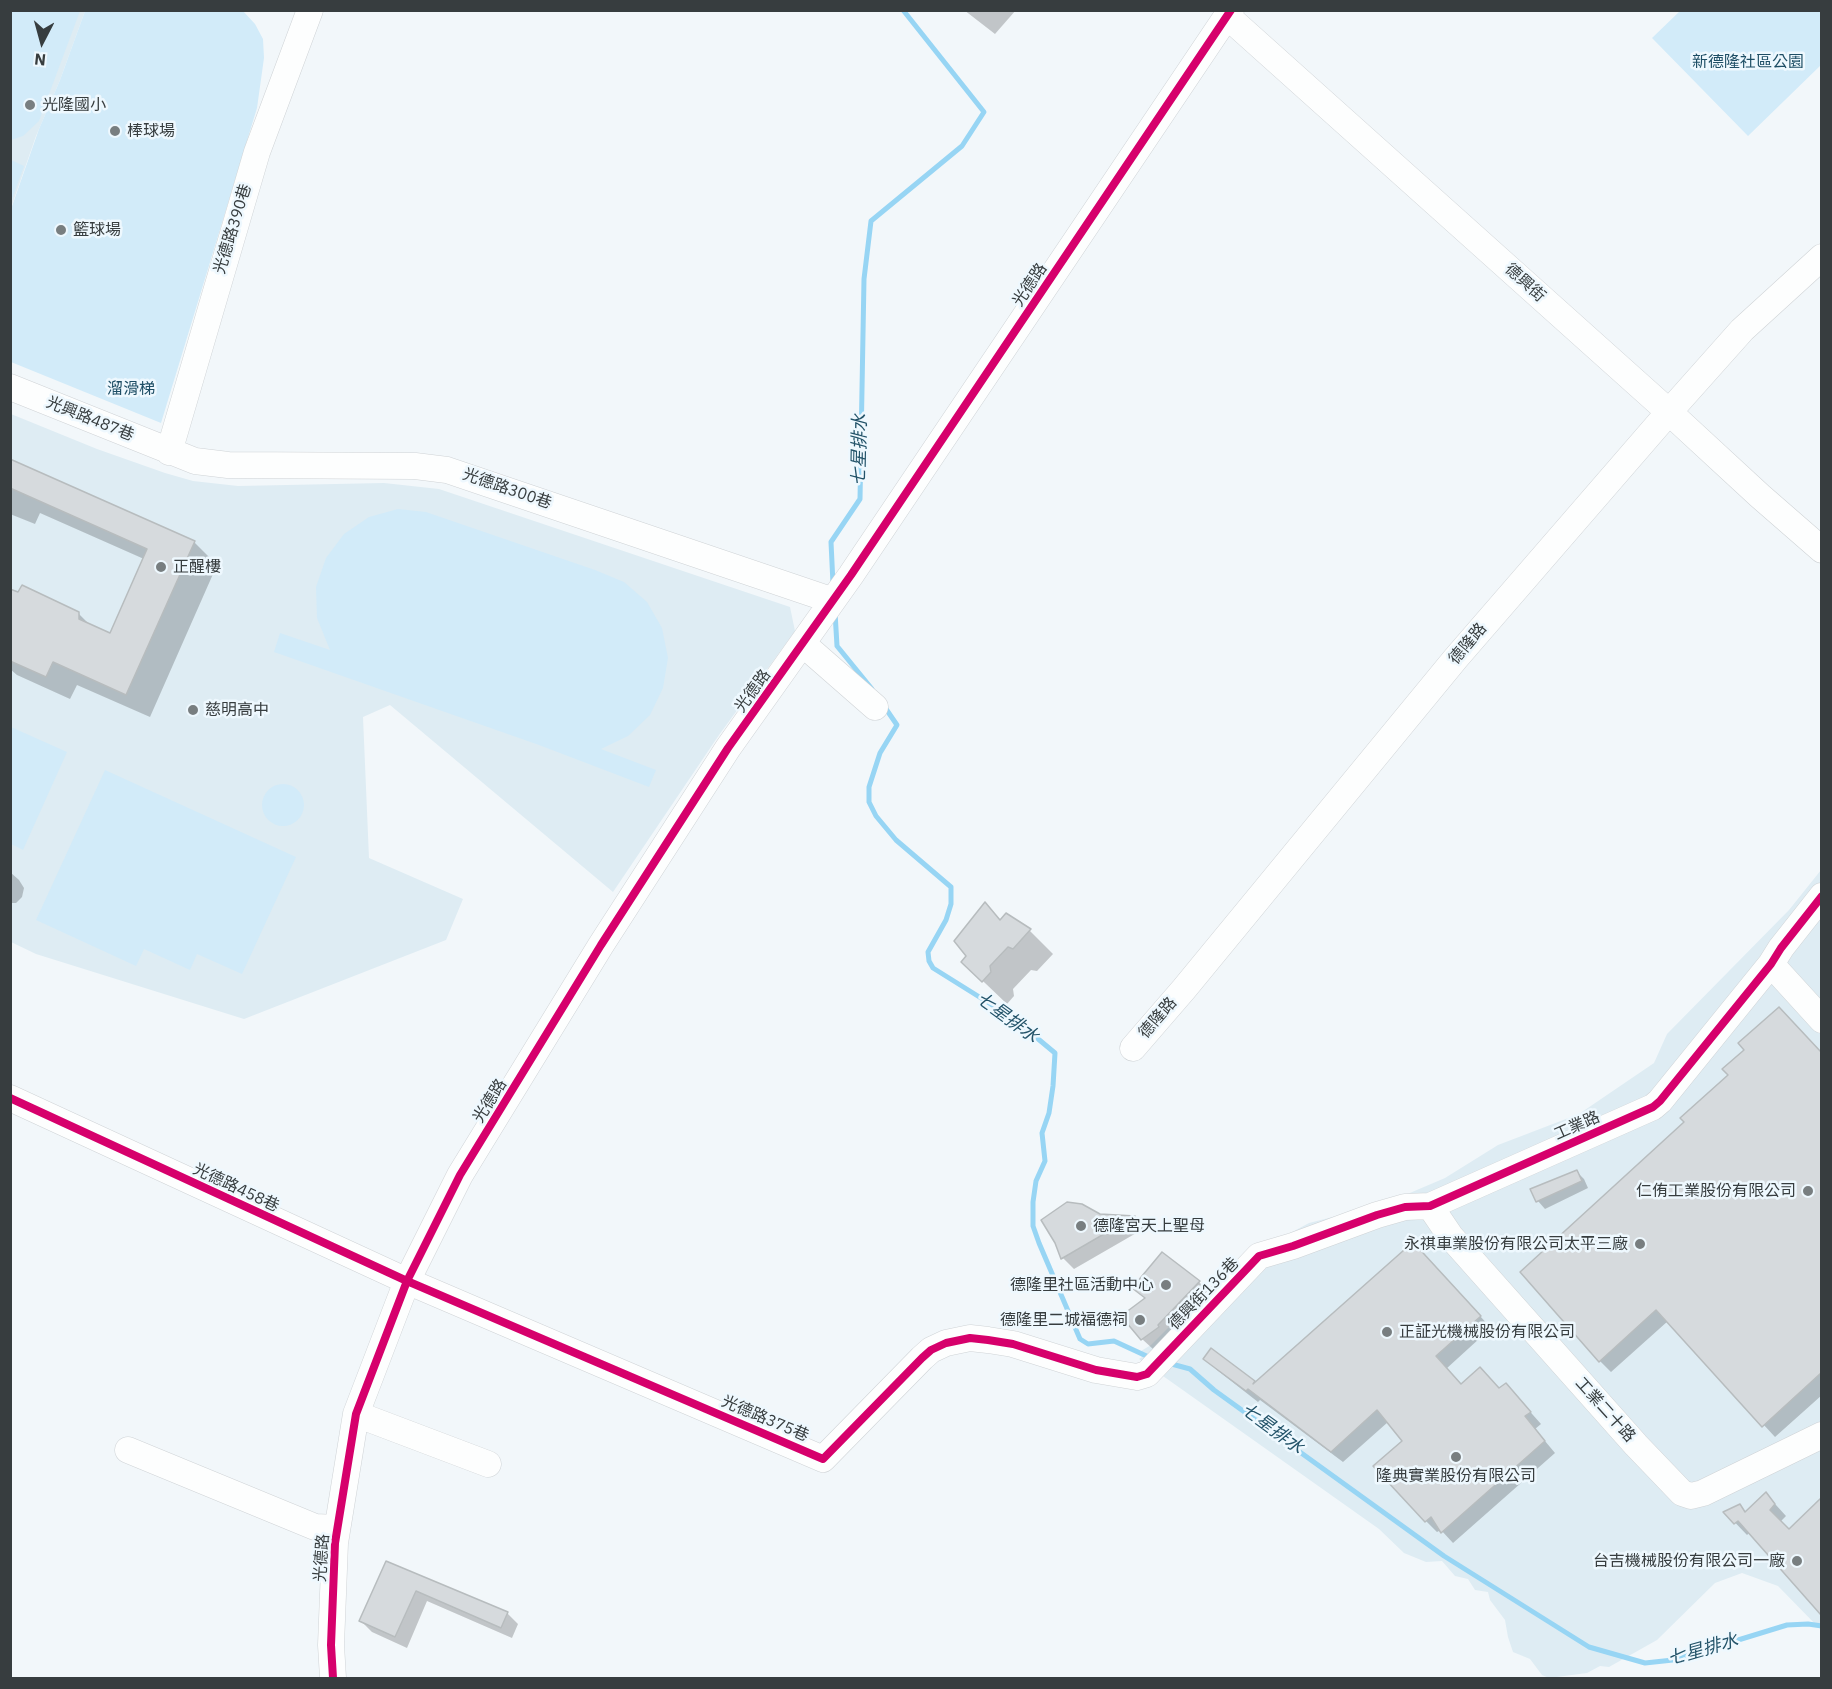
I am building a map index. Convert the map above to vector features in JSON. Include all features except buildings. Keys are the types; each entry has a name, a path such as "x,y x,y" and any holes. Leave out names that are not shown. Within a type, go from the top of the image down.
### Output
{"street":[{"name":"光德路390巷","path":"169,452 257,152 310,10"},
{"name":"德興街","path":"1229,13 1821,550"},
{"name":"光德路","path":"333,1678 331,1645 335,1543 356,1414 407,1281 460,1174 601,945 729,748 804,644 831,600 851,575 1229,13"},
{"name":"德隆路","path":"1133,1048 1456,658 1668,412 1743,330 1821,257"},
{"name":"光興路487巷","path":"10,387 169,452"},
{"name":"光德路300巷","path":"169,452 195,461 228,465 415,466 447,470 831,600"},
{"path":"804,644 875,707"},
{"name":"工業路","path":"1259,1256 1377,1215 1405,1207 1430,1206 1653,1107 1772,964 1781,948 1821,896"},
{"path":"1772,964 1821,1020"},
{"name":"光德路458巷","path":"10,1098 407,1281"},
{"name":"工業二十路","path":"1430,1206 1451,1238 1636,1445 1682,1493 1691,1496 1702,1493 1821,1435"},
{"name":"德興街136巷","path":"1162,1359 1259,1256"},
{"name":"光德路375巷","path":"407,1281 823,1459 922,1358 931,1350 955,1340 970,1338 1013,1344 1096,1370 1137,1377 1146,1374 1162,1359"},
{"path":"356,1414 488,1464"},
{"path":"128,1450 315,1527 337,1528"}],"shaded area":[{"name":"光隆國小","path":"11,11 85,11 60,80 36,136 11,208"},
{"name":"慈明高中","path":"11,414 97,449 193,481 238,486 384,483 439,489 790,607 795,631 719,735 613,892 390,705 363,717 369,858 463,899 446,940 244,1019 36,954 11,942"},
{"path":"1821,870 1821,1630 1778,1586 1742,1573 1715,1583 1657,1640 1609,1667 1600,1666 1587,1673 1549,1678 1542,1675 1530,1659 1513,1652 1505,1620 1490,1600 1488,1592 1475,1590 1468,1579 1455,1576 1442,1561 1426,1562 1404,1553 1379,1529 1139,1359 1142,1357 1140,1356 1141,1351 1151,1345 1177,1319 1222,1295 1281,1238 1309,1223 1384,1204 1445,1178 1498,1145 1579,1114 1654,1063 1667,1034 1789,910"}],"green space":[{"name":"光隆國小","path":"10,11 80,11 39,121 23,136 11,140"},
{"name":"溜滑梯","path":"85,11 243,11 255,24 263,39 264,58 257,108 161,423 11,362 11,209"},
{"name":"新德隆社區公園","path":"1680,11 1821,11 1821,65 1748,136 1652,38"},
{"path":"11,160 24,166 11,202"},
{"path":"398,509 426,512 595,570 624,582 647,602 662,628 668,658 663,688 650,715 628,736 601,749 656,770 649,787 539,745 274,652 280,633 330,650 317,618 316,587 326,558 344,534 369,517"},
{"path":"11,727 67,752 23,850 11,844"},
{"path":"105,770 296,857 242,974 197,954 190,970 144,949 136,966 36,920"},
{"path":"283,784 298,790 304,805 298,820 283,826 268,820 262,805 268,790"}],"waterway":[{"name":"七星排水","path":"833,584 831,542 860,499 864,279 871,221 962,146 984,112 903,10"},
{"name":"七星排水","path":"835,612 837,646 872,689"},
{"name":"七星排水","path":"884,706 897,725 880,753 869,787 869,802 876,816 896,840 951,887 951,904 946,920 928,952 929,961 933,968 1013,1018 1055,1053 1049,1113 1042,1133 1045,1161 1036,1181 1033,1202 1033,1226 1039,1243 1080,1339 1088,1344 1114,1341 1153,1359"},
{"name":"七星排水","path":"1168,1363 1190,1369 1214,1390 1444,1556 1589,1647 1645,1663 1673,1660 1787,1625 1822,1626"}],"cycle path":[{"path":"333,1678 331,1645 335,1543 356,1414 407,1281 460,1175 601,945 728,748 851,575 1231,10"},
{"path":"10,1098 407,1281 823,1459 922,1358 931,1350 946,1343 970,1338 988,1340 1013,1344 1096,1370 1137,1377 1147,1374 1259,1256 1377,1215 1405,1207 1430,1206 1653,1107 1771,964 1822,896"}],"place":[{"name":"光隆國小","path":"30,105"},
{"name":"棒球場","path":"115,131"},
{"name":"籃球場","path":"61,230"},
{"name":"正醒樓","path":"161,567"},
{"name":"慈明高中","path":"193,710"},
{"name":"仁侑工業股份有限公司","path":"1808,1191"},
{"name":"德隆宮天上聖母","path":"1081,1226"},
{"name":"永祺車業股份有限公司太平三廠","path":"1640,1244"},
{"name":"德隆里社區活動中心","path":"1166,1285"},
{"name":"德隆里二城福德祠","path":"1140,1320"},
{"name":"正証光機械股份有限公司","path":"1387,1332"},
{"name":"隆典實業股份有限公司","path":"1456,1457"},
{"name":"台吉機械股份有限公司一廠","path":"1797,1561"}]}
